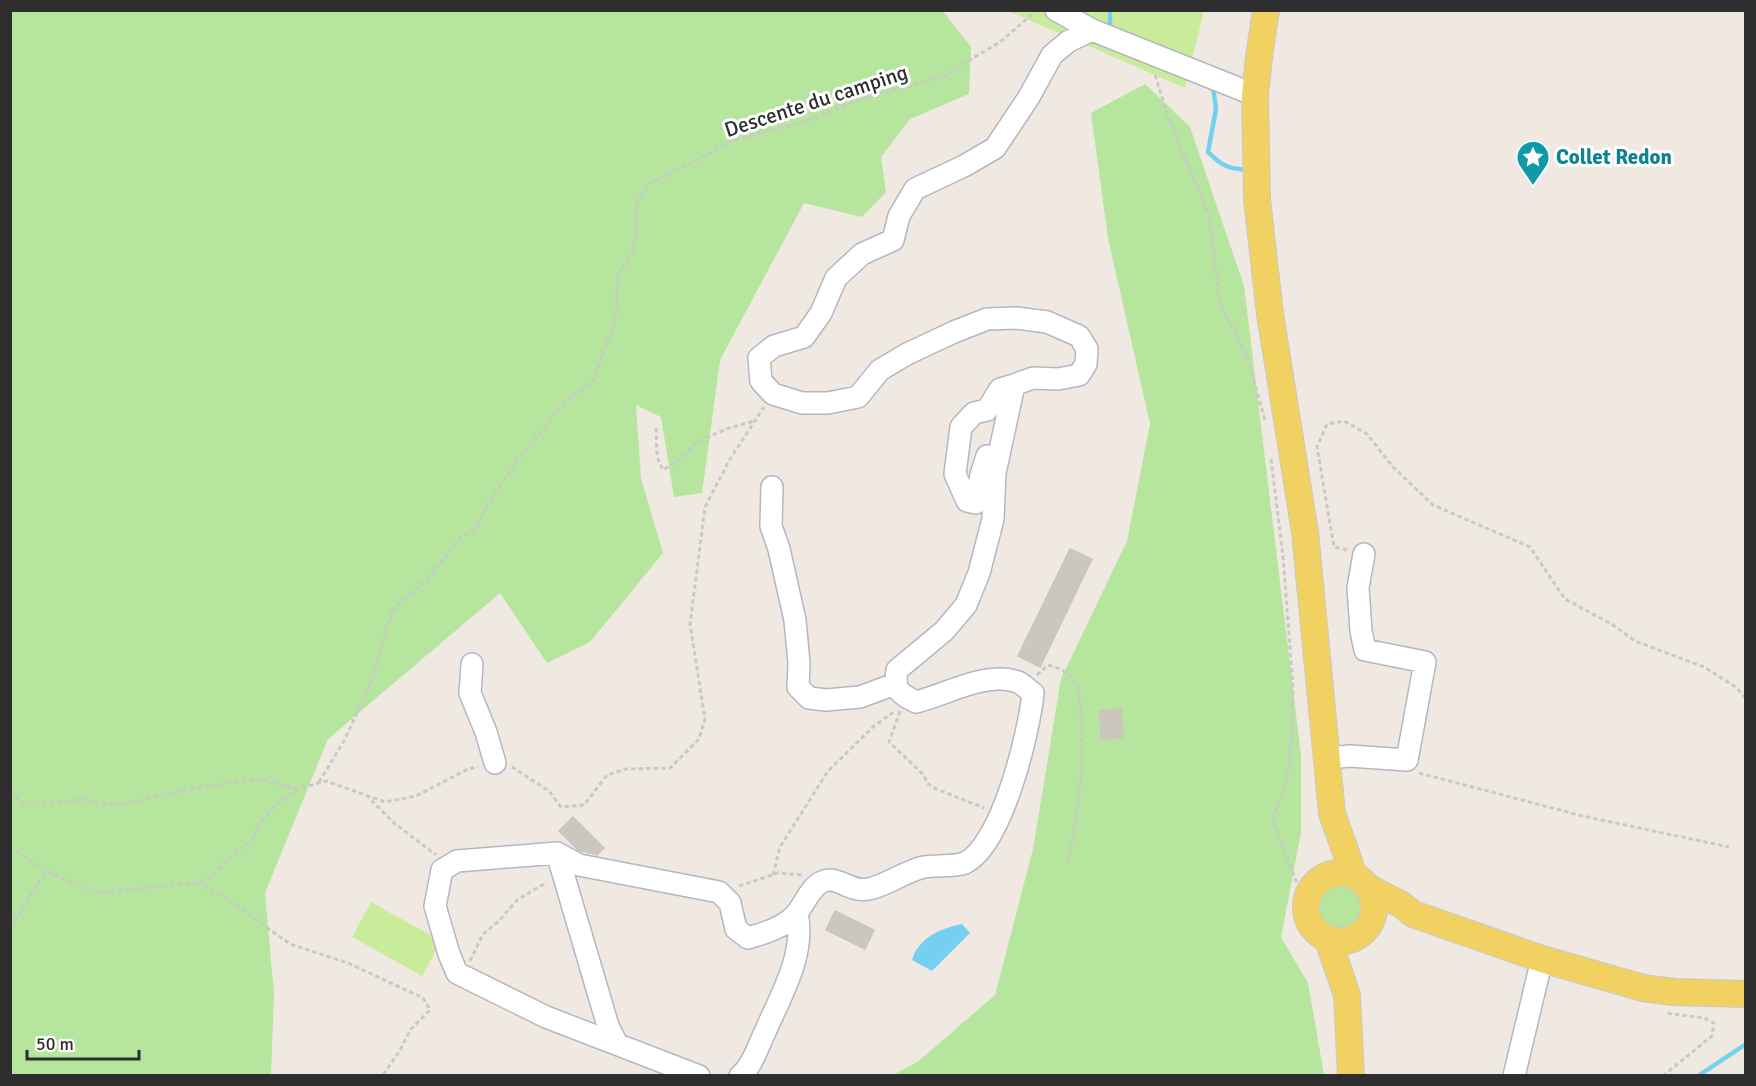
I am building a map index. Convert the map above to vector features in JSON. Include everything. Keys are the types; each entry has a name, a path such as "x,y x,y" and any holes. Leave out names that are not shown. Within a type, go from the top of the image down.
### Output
{"main road":[{"path":"1266,10 1255,95 1257,199 1270,314 1305,531 1332,813 1316,884 1306,905 1308,919 1316,931 1328,939 1343,942 1366,929 1413,914"},
{"path":"1332,813 1361,882 1374,899 1374,911 1366,929 1347,995"},
{"path":"1316,884 1339,873 1361,882 1402,905 1413,914 1542,959 1643,988 1674,992 1746,994"},
{"path":"1328,939 1347,995 1351,1076"}],"lane":[{"path":"1056,10 1092,30 1255,95"},
{"path":"1002,440 989,452 981,475 976,503 967,501 955,474 961,427 974,412 987,410 1000,389 1033,378 1058,379 1079,375 1086,364 1088,349 1079,336 1047,322 1016,318 987,319 907,354 880,370 858,397 828,403 802,403 773,394 761,381 759,358 774,346 804,337 821,313 836,278 862,254 893,240 899,216 915,189 964,166 995,148 1029,97 1052,56 1069,41 1092,30"},
{"path":"699,1076 546,1017 457,973 435,906 442,870 457,861 557,853 579,865 718,892 730,903 736,929 748,938 771,932 797,913 820,882 832,879 859,891 875,888 921,867 964,863 986,844 1000,814 1022,753 1032,709 1033,693 1020,683 998,679 977,682 916,702 900,694 895,684 897,670 944,631 966,605 979,573 993,519 995,473 1014,385"},
{"path":"772,487 771,526 779,549 795,620 799,663 798,687 809,698 826,700 860,698 895,684"},
{"path":"1328,758 1350,756 1407,760 1425,662 1365,650 1361,631 1358,588 1364,554"},
{"path":"472,664 470,693 486,732 495,763"},
{"path":"557,853 608,1026 617,1044"},
{"path":"740,1076 751,1063 788,983 800,925 797,913"},
{"path":"1514,1076 1542,959"}],"path":[{"name":"Descente du camping","path":"318,783 344,741 372,683 392,611 429,576 461,537 476,529 488,503 518,460 562,405 594,380 616,316 617,283 620,272 634,250 638,202 648,184 700,159 730,141 810,120 855,101 943,76 1000,42 1037,10"},
{"path":"1131,46 1155,75 1167,113 1209,216 1220,304 1246,356 1268,427"},
{"path":"10,847 46,871 95,893 196,883 211,878 227,859 252,841 259,824 275,806 298,789 326,781 385,802 416,796 468,769 502,761 549,791 561,807 584,805 607,775 626,769 670,768 699,740 705,719 690,624 705,507 730,459 773,394"},
{"path":"656,428 657,457 663,470 681,459 697,442 726,429 755,420"},
{"path":"1364,554 1334,547 1317,447 1328,424 1344,421 1367,434 1392,466 1433,505 1530,547 1565,599 1613,625 1635,641 1704,667 1737,688 1746,699"},
{"path":"1270,451 1283,556 1293,687 1290,761 1284,788 1272,820 1297,883 1316,884"},
{"path":"1026,687 1048,665 1061,669 1078,684 1083,727 1081,781 1077,823 1068,860"},
{"path":"773,875 780,847 828,771 874,726 902,707 889,742 924,774 927,783 934,788 1000,814"},
{"path":"1407,760 1412,772 1583,816 1729,847"},
{"path":"10,791 22,803 55,804 81,799 104,804 129,803 192,788 259,779 298,789"},
{"path":"365,795 394,823 450,866"},
{"path":"10,928 46,871"},
{"path":"718,892 773,875 801,874 820,882"},
{"path":"463,976 483,934 499,921 517,900 563,875"},
{"path":"196,883 223,896 291,944 348,963 423,998 430,1010 411,1029 399,1052 382,1076"},
{"path":"1659,1011 1704,1018 1714,1023 1712,1036 1663,1076"}],"green space":[{"path":"942,10 971,47 969,94 910,119 881,157 886,192 862,217 804,203 720,360 702,493 674,497 661,417 636,405 641,478 663,553 590,642 547,663 500,593 328,739 265,893 274,994 271,1075 11,1075 11,11"},
{"path":"1008,11 1204,11 1185,88"},
{"path":"1145,84 1190,127 1244,286 1301,755 1301,833 1281,937 1308,983 1324,1075 891,1076 919,1061 995,995 1033,849 1061,679 1127,541 1150,424 1108,238 1091,113"},
{"path":"1335,882 1345,882 1358,889 1365,902 1365,912 1358,925 1345,932 1335,932 1326,928 1319,921 1315,912 1315,902 1319,893 1326,886"},
{"path":"371,902 441,941 422,976 352,937"}],"water":[{"path":"962,924 970,933 932,971 912,960 919,946 931,935"}],"building":[{"path":"1070,549 1092,559 1040,667 1018,656"},
{"path":"1121,709 1123,738 1101,739 1100,711"},
{"path":"573,817 604,848 597,855 578,850 559,831"},
{"path":"835,911 874,930 865,949 826,930"}],"waterway":[{"path":"1110,10 1110,28"},
{"path":"1213,87 1216,109 1208,152 1227,166 1250,170"},
{"path":"1698,1076 1746,1044"}],"place":[{"name":"Collet Redon","path":"1533,186"}]}
